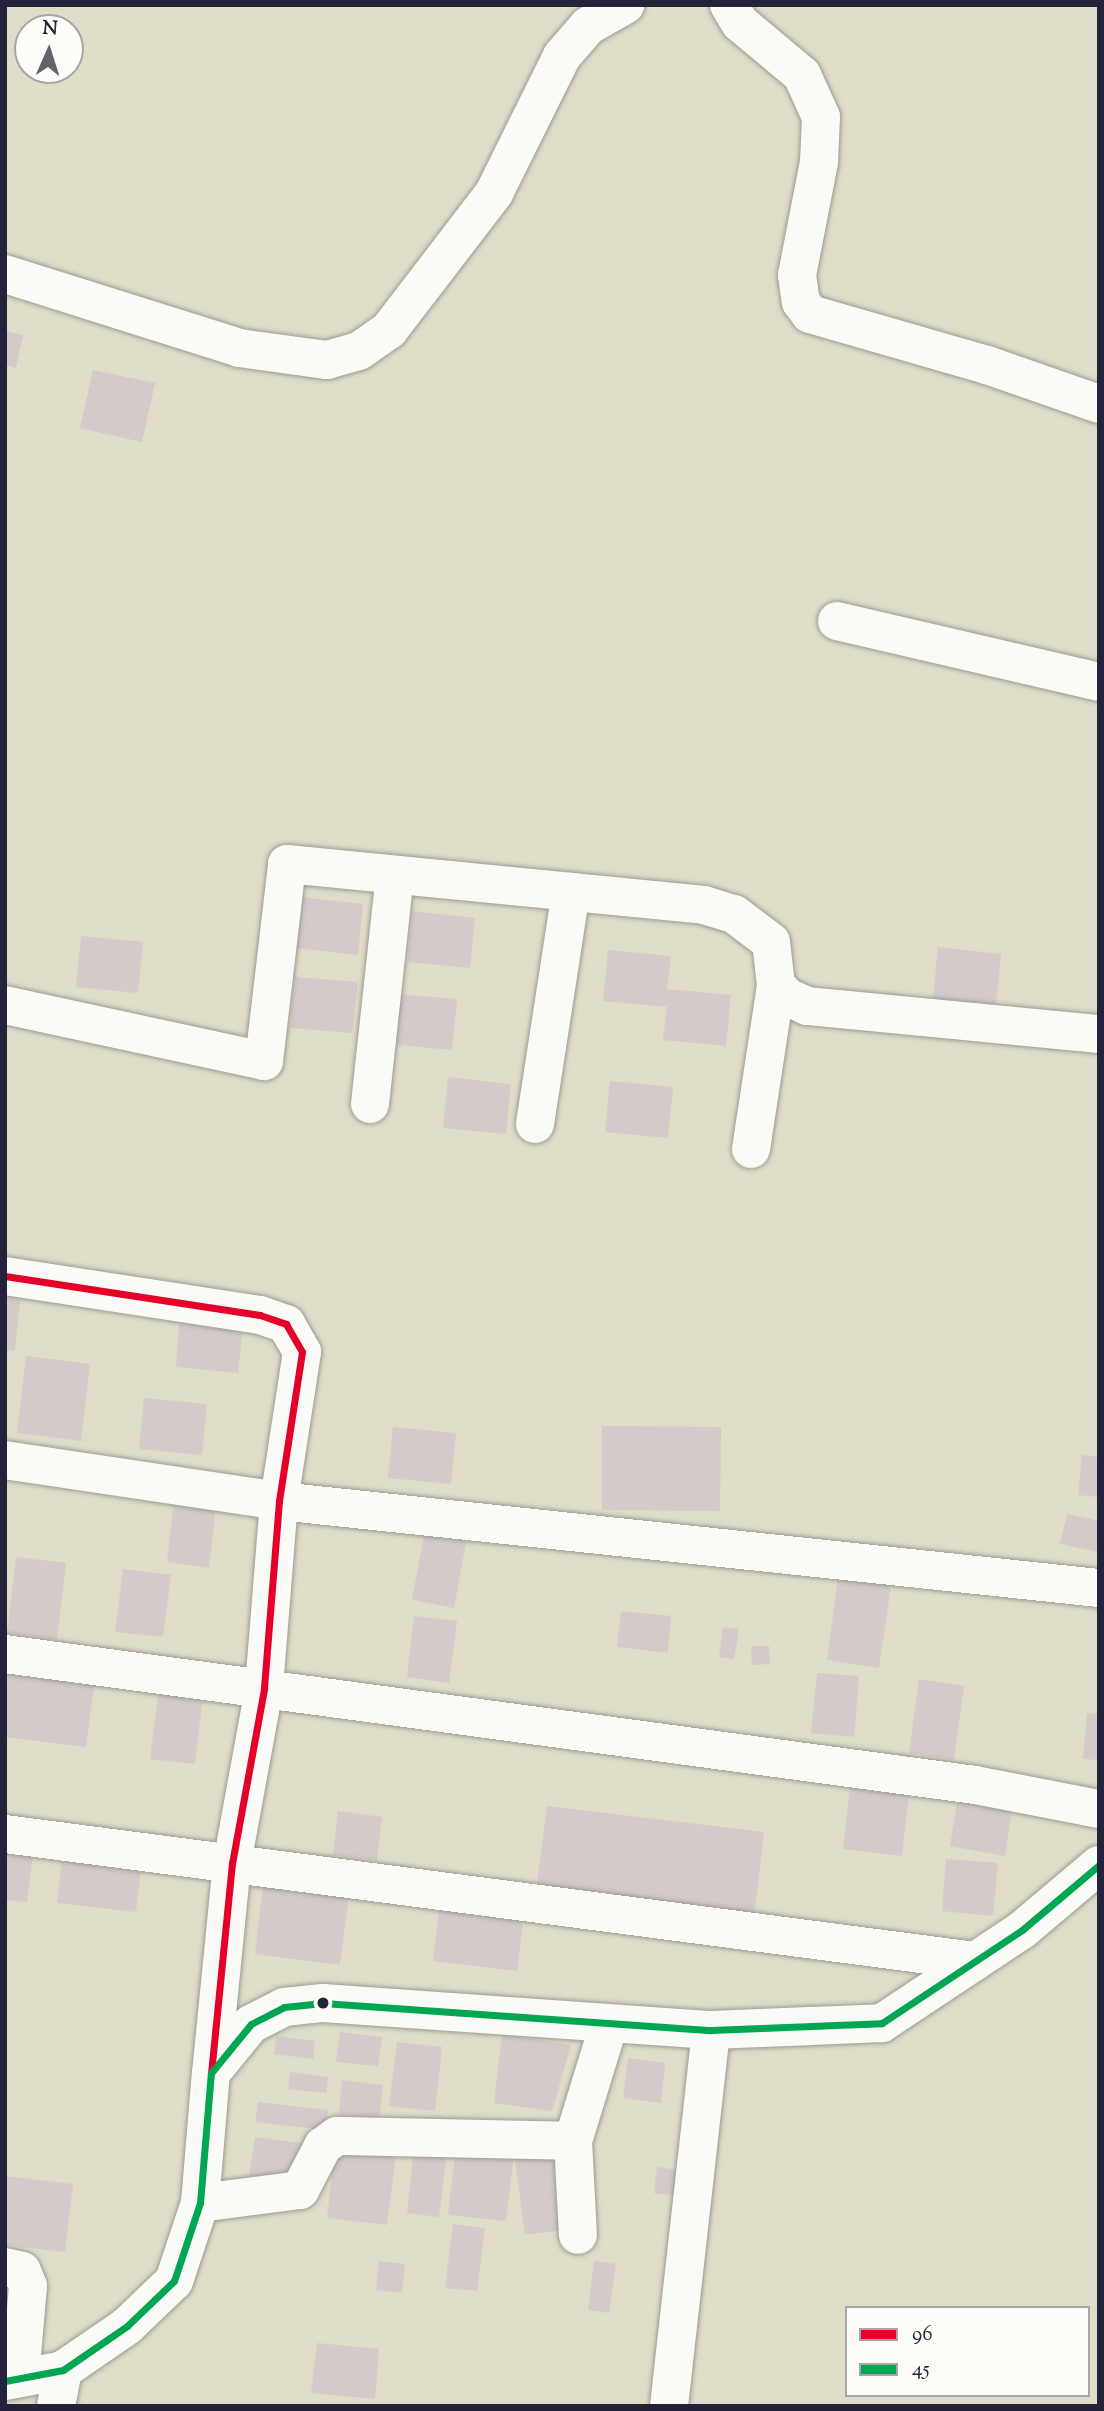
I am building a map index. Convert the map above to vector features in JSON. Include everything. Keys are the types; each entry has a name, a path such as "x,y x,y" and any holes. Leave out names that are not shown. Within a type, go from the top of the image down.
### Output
{"street":[{"path":"5,274 239,348 327,360 359,351 389,330 494,193 562,56 588,26 625,5"},
{"path":"729,5 740,23 802,75 821,117 819,162 797,275 801,302 810,314 987,365 1099,404"},
{"path":"837,621 1099,682"},
{"path":"5,1005 264,1061 287,864 704,905 734,914 771,942 776,985 751,1149"},
{"path":"370,1104 395,875"},
{"path":"536,1124 570,892"},
{"path":"776,985 787,997 807,1006 1099,1034"},
{"path":"5,1276 260,1315 286,1324 302,1352 279,1501 264,1689 232,1863 200,2203 174,2281 60,2388 13,2380 28,2286 22,2271 5,2267"},
{"path":"5,1460 279,1501 1099,1588"},
{"path":"5,1654 975,1785 1099,1809"},
{"path":"5,1834 975,1961"},
{"path":"211,2073 251,2024 285,2007 323,2003 711,2029 882,2023 1022,1930 1099,1865"},
{"path":"578,2235 573,2141 609,2024"},
{"path":"669,2406 711,2029"},
{"path":"200,2203 300,2190 323,2146 337,2136 573,2141"}],"building":[{"path":"5,331 23,335 16,368 5,365"},
{"path":"93,370 155,383 142,442 80,428"},
{"path":"300,897 363,904 358,955 295,948"},
{"path":"412,911 475,918 470,968 408,962"},
{"path":"81,936 143,942 138,993 76,987"},
{"path":"938,947 1001,954 996,1005 933,998"},
{"path":"608,950 671,956 667,989 731,995 726,1046 663,1040 667,1007 603,1001"},
{"path":"295,977 358,982 352,1033 290,1028"},
{"path":"394,994 457,999 452,1050 389,1044"},
{"path":"448,1077 511,1084 506,1134 443,1128"},
{"path":"610,1081 673,1087 668,1138 605,1132"},
{"path":"5,1299 20,1300 15,1351 5,1350"},
{"path":"180,1316 243,1323 238,1373 176,1367"},
{"path":"26,1356 90,1364 81,1441 17,1433"},
{"path":"144,1398 207,1404 202,1455 139,1449"},
{"path":"602,1426 721,1427 720,1511 602,1510"},
{"path":"393,1427 456,1433 451,1484 388,1478"},
{"path":"1082,1455 1099,1457 1099,1497 1078,1495"},
{"path":"174,1500 216,1506 209,1568 167,1562"},
{"path":"1067,1514 1099,1521 1099,1552 1060,1544"},
{"path":"425,1530 467,1537 454,1608 412,1600"},
{"path":"16,1557 66,1563 57,1639 7,1633"},
{"path":"123,1569 171,1575 163,1637 115,1632"},
{"path":"839,1572 892,1579 879,1668 827,1660"},
{"path":"621,1611 671,1616 668,1653 617,1647"},
{"path":"414,1616 457,1621 449,1683 407,1677"},
{"path":"723,1627 739,1629 734,1659 719,1657"},
{"path":"751,1646 769,1646 770,1664 752,1665"},
{"path":"8,1668 95,1678 86,1747 5,1737"},
{"path":"817,1673 859,1676 854,1737 811,1733"},
{"path":"919,1679 964,1686 954,1760 909,1753"},
{"path":"159,1690 203,1695 195,1764 150,1759"},
{"path":"1087,1713 1099,1714 1099,1760 1083,1759"},
{"path":"850,1786 909,1792 902,1856 843,1849"},
{"path":"958,1797 1013,1805 1005,1856 950,1846"},
{"path":"547,1806 764,1832 754,1917 536,1891"},
{"path":"338,1811 382,1817 377,1861 333,1855"},
{"path":"5,1844 34,1847 27,1902 5,1900"},
{"path":"62,1859 141,1868 136,1912 57,1903"},
{"path":"946,1859 998,1863 993,1916 942,1911"},
{"path":"264,1876 350,1886 340,1965 255,1954"},
{"path":"440,1903 524,1913 517,1971 433,1961"},
{"path":"340,2032 382,2037 378,2066 336,2062"},
{"path":"502,2035 571,2045 552,2111 494,2103"},
{"path":"276,2036 315,2041 313,2059 274,2054"},
{"path":"397,2042 442,2047 435,2111 389,2106"},
{"path":"628,2058 665,2063 661,2103 623,2098"},
{"path":"290,2072 328,2077 326,2093 288,2089"},
{"path":"342,2080 383,2085 379,2119 339,2114"},
{"path":"258,2102 328,2110 325,2130 255,2122"},
{"path":"255,2137 316,2145 296,2179 249,2178"},
{"path":"456,2146 514,2153 506,2221 448,2215"},
{"path":"335,2147 396,2154 387,2225 327,2218"},
{"path":"414,2149 447,2153 439,2217 407,2213"},
{"path":"553,2155 562,2230 525,2235 515,2159"},
{"path":"657,2167 685,2171 682,2197 654,2193"},
{"path":"5,2176 73,2184 65,2252 5,2245"},
{"path":"453,2224 485,2228 477,2291 445,2288"},
{"path":"379,2261 405,2264 402,2293 376,2290"},
{"path":"594,2261 616,2264 609,2313 588,2310"},
{"path":"317,2343 379,2349 375,2399 311,2393"}],"transit line":[{"name":"96","path":"5,1276 260,1315 286,1324 302,1352 279,1501 264,1689 232,1863 211,2073"},
{"name":"45","path":"5,2381 63,2370 127,2326 174,2281 200,2203 211,2073 251,2024 284,2007 323,2003 711,2030 882,2023 1022,1930 1099,1865"}]}
